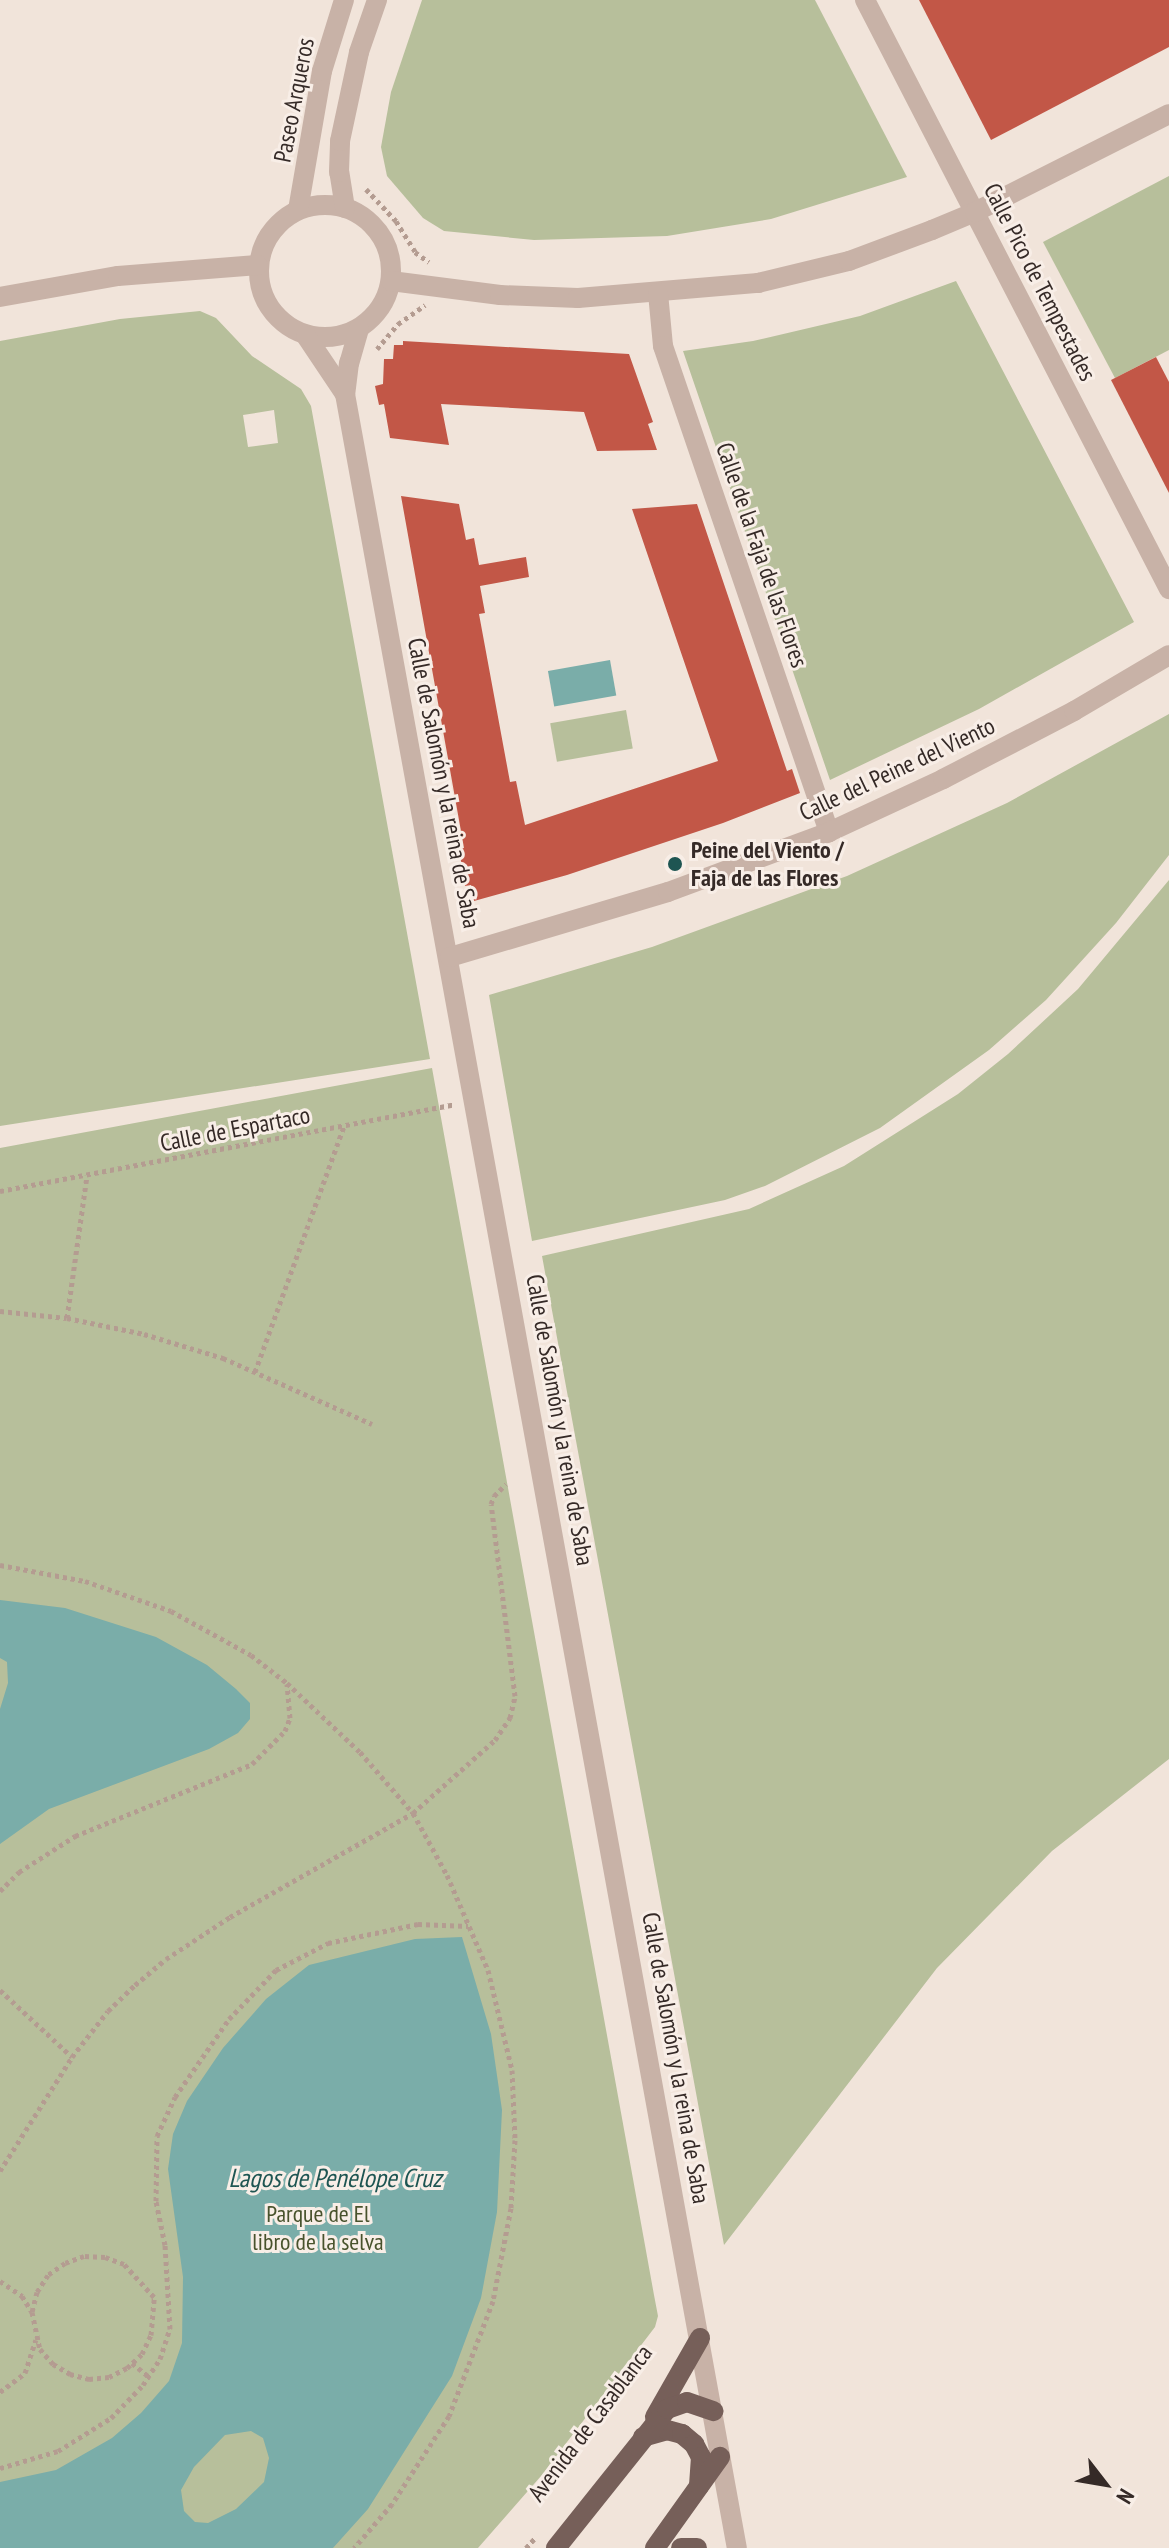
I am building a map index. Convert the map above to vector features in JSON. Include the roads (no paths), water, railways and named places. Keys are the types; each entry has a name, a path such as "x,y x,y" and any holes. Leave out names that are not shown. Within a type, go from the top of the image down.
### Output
{"main road":[{"path":"643,2437 700,2338"},
{"path":"643,2437 667,2409 679,2403 713,2411"},
{"path":"643,2437 667,2430 682,2434 694,2444 701,2457 703,2473 699,2488"},
{"name":"Avenida de Casablanca","path":"556,2548 643,2437"},
{"path":"655,2548 720,2457"},
{"path":"681,2548 697,2548"}],"street":[{"name":"Paseo Arqueros","path":"298,210 322,71 344,0"},
{"path":"345,208 339,172 340,141 359,52 377,0"},
{"name":"Calle Pico de Tempestades","path":"865,0 1169,589"},
{"path":"391,281 515,295 578,298 758,283 849,261 975,212 1169,114"},
{"path":"322,204 345,208 366,219 381,236 390,258 391,281 380,308 359,329 333,337 306,336 283,323 266,304 258,265 267,238 276,226 298,210 322,204"},
{"path":"0,297 118,276 258,265"},
{"name":"Calle de la Faja de las Flores","path":"658,293 663,346 829,832"},
{"name":"Calle de Salomón y la reina de Saba","path":"359,329 345,394 450,957 737,2548"},
{"name":"Calle de Salomón y la reina de Saba","path":"306,336 345,394"},
{"name":"Calle del Peine del Viento","path":"450,957 668,892 829,832 943,779 1074,711 1169,655"}],"water":[{"path":"610,660 616,695 554,706 548,671"},
{"path":"0,1600 65,1608 156,1637 207,1665 236,1689 250,1703 250,1719 238,1733 209,1749 49,1809 0,1844 0,1709 8,1683 7,1662 0,1658"},
{"name":"Lagos de Penélope Cruz","path":"462,1937 491,2034 502,2110 497,2212 481,2298 452,2376 368,2509 333,2548 0,2548 0,2482 56,2470 112,2438 141,2413 169,2381 182,2343 183,2277 168,2169 173,2134 187,2101 223,2048 266,1999 309,1965 415,1939","holes":["251,2431 263,2438 269,2458 264,2482 236,2509 208,2523 195,2522 184,2511 181,2490 194,2467 225,2435"]}],"place":[{"name":"Peine del Viento / Faja de las Flores","path":"675,864"}],"park label":[{"name":"Parque de El libro de la selva","path":"318,2228"}]}
